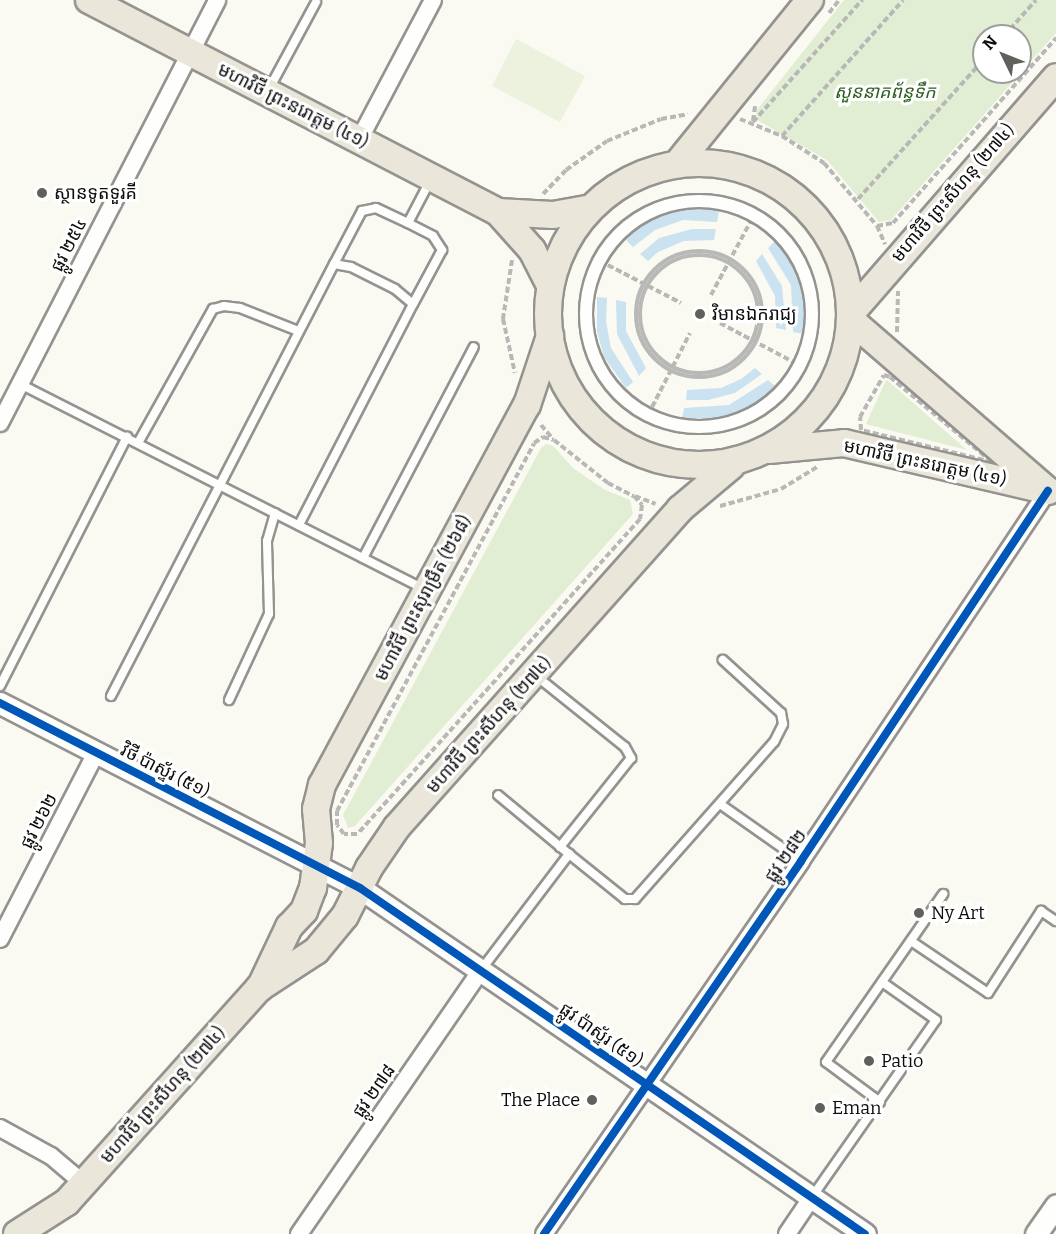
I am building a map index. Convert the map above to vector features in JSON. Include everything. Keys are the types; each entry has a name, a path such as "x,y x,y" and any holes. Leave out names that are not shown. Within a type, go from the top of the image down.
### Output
{"main road":[{"name":"មហាវិថី ព្រះនរោត្តម (៤១)","path":"89,0 498,212 532,249 549,284"},
{"path":"677,164 810,0"},
{"name":"មហាវិថី ព្រះសីហនុ (២៧៤)","path":"852,317 1056,77"},
{"path":"677,164 717,164 757,174 793,195 814,213 830,235 849,286 852,317 842,364 814,413 766,450 731,466 677,464 641,454 609,435 582,409 562,377 550,336 549,284 558,255 587,209 630,180 677,164"},
{"name":"មហាវិថី ព្រះនរោត្តម (៤១)","path":"498,212 553,215 587,209"},
{"name":"មហាវិថី ព្រះនរោត្តម (៤១)","path":"852,317 1052,493"},
{"name":"មហាវិថី ព្រះសុរាម្រឹត (២៦៨)","path":"317,865 316,809 322,785 527,405 550,336"},
{"name":"មហាវិថី ព្រះនរោត្តម (៤១)","path":"766,450 851,434 1052,493"},
{"name":"មហាវិថី ព្រះសីហនុ (២៧៤)","path":"17,1234 75,1193 260,988 316,951 345,916 382,846 397,827 680,509 731,466"},
{"name":"មហាវិថី ព្រះសីហនុ (២៧៤)","path":"260,988 289,927 304,911 317,865"},
{"name":"មហាវិថី ព្រះសីហនុ (២៧៤)","path":"54,1234 75,1193"}],"street":[{"name":"ផ្លូវ ២៥៤","path":"0,423 217,0"},
{"path":"359,140 433,0"},
{"path":"709,201 754,215 782,235 798,257 808,282 813,309 811,337 801,366 767,405 743,419 717,426 690,428 648,415 617,393 601,371 590,346 586,319 588,292 600,261 632,224 655,210 681,202 709,201"},
{"name":"ផ្លូវ ២៨២","path":"544,1234 1052,493"},
{"name":"វិថី ប៉ាស្ទ័រ (៥១)","path":"0,703 317,865"},
{"name":"ផ្លូវ ២៦២","path":"0,939 96,753"},
{"name":"ផ្លូវ ប៉ាស្ទ័រ (៥១)","path":"317,865 360,888 865,1234"},
{"name":"ផ្លូវ ២៧៨","path":"299,1234 481,970"},
{"path":"0,1128 51,1155 75,1193"},
{"path":"787,1234 812,1197"},
{"path":"1036,1234 1056,1206"}],"lane":[{"path":"267,92 316,3"},
{"path":"408,223 432,177"},
{"path":"111,696 297,331 362,211 376,208 433,236 442,250 299,525"},
{"path":"334,264 351,267 395,289 413,304"},
{"path":"138,443 213,309 224,306 240,308 297,331"},
{"path":"363,558 474,346"},
{"path":"20,384 427,590"},
{"path":"0,686 127,437"},
{"path":"229,700 269,614 272,591 267,541 275,513"},
{"path":"498,795 625,899 635,899 774,742 783,720 781,713 723,660"},
{"path":"535,674 625,747 631,758 560,847"},
{"path":"720,804 801,861"},
{"path":"481,970 569,854"},
{"path":"880,1102 826,1062 943,894"},
{"path":"911,941 988,993 1041,911 1056,921"},
{"path":"812,1197 936,1020 882,982"}],"path":[{"path":"862,0 753,122 782,136 824,163 858,200 877,226 893,223 1056,38"},
{"path":"782,136 903,0"},
{"path":"1015,24 1036,0"},
{"path":"858,200 972,72"},
{"path":"711,295 754,215"},
{"path":"705,251 729,261 742,273 756,298 758,312 755,340 745,352 722,369 694,373 672,369 653,358 638,332 637,302 645,284 661,264 689,252 705,251"},
{"path":"600,261 681,303"},
{"path":"720,323 801,366"},
{"path":"648,415 690,333"},
{"path":"634,496 642,505 640,519 357,834 344,834 337,825 337,811 534,443 543,437 554,440 586,468 634,496 680,509 712,507 781,489 808,475 851,434 876,384 884,375 890,377 992,462 861,430 851,434"}],"green space":[{"name":"សួននាគព័ន្ធទឹក","path":"844,0 1056,0 1056,33 1032,60 1032,24 972,24 972,84 1011,84 891,220 879,222 827,160 757,120 756,111"},
{"path":"516,39 585,76 560,122 492,86"},
{"path":"886,380 888,381 967,450 866,424"},
{"path":"546,444 553,446 573,468 605,490 630,500 633,514 355,826 348,828 343,815 541,448"}],"water":[{"path":"693,208 719,211 717,222 683,220 655,230 633,247 626,240 642,225 666,213"},
{"path":"692,229 716,229 714,240 684,241 658,252 648,261 640,254 659,238"},
{"path":"775,241 791,261 802,285 806,316 803,334 793,332 791,285 768,248"},
{"path":"762,254 782,286 786,330 776,328 775,296 756,261"},
{"path":"597,297 607,298 606,322 611,348 633,382 626,388 604,357 597,331"},
{"path":"616,300 626,302 626,331 646,368 639,376 617,334"},
{"path":"755,368 762,374 735,393 708,400 686,400 687,390 721,388 741,379"},
{"path":"768,380 776,387 747,409 718,418 682,418 684,408 729,405"}],"cycle path":[{"path":"544,1234 801,861 1048,491"},
{"path":"0,703 360,888 865,1234"}],"place":[{"name":"ស្ថានទូតទួរគី","path":"42,193"},
{"name":"វិមានឯករាជ្យ","path":"700,314"},
{"name":"Ny Art","path":"919,913"},
{"name":"Patio","path":"869,1061"},
{"name":"The Place","path":"592,1100"},
{"name":"Eman","path":"820,1108"}]}
